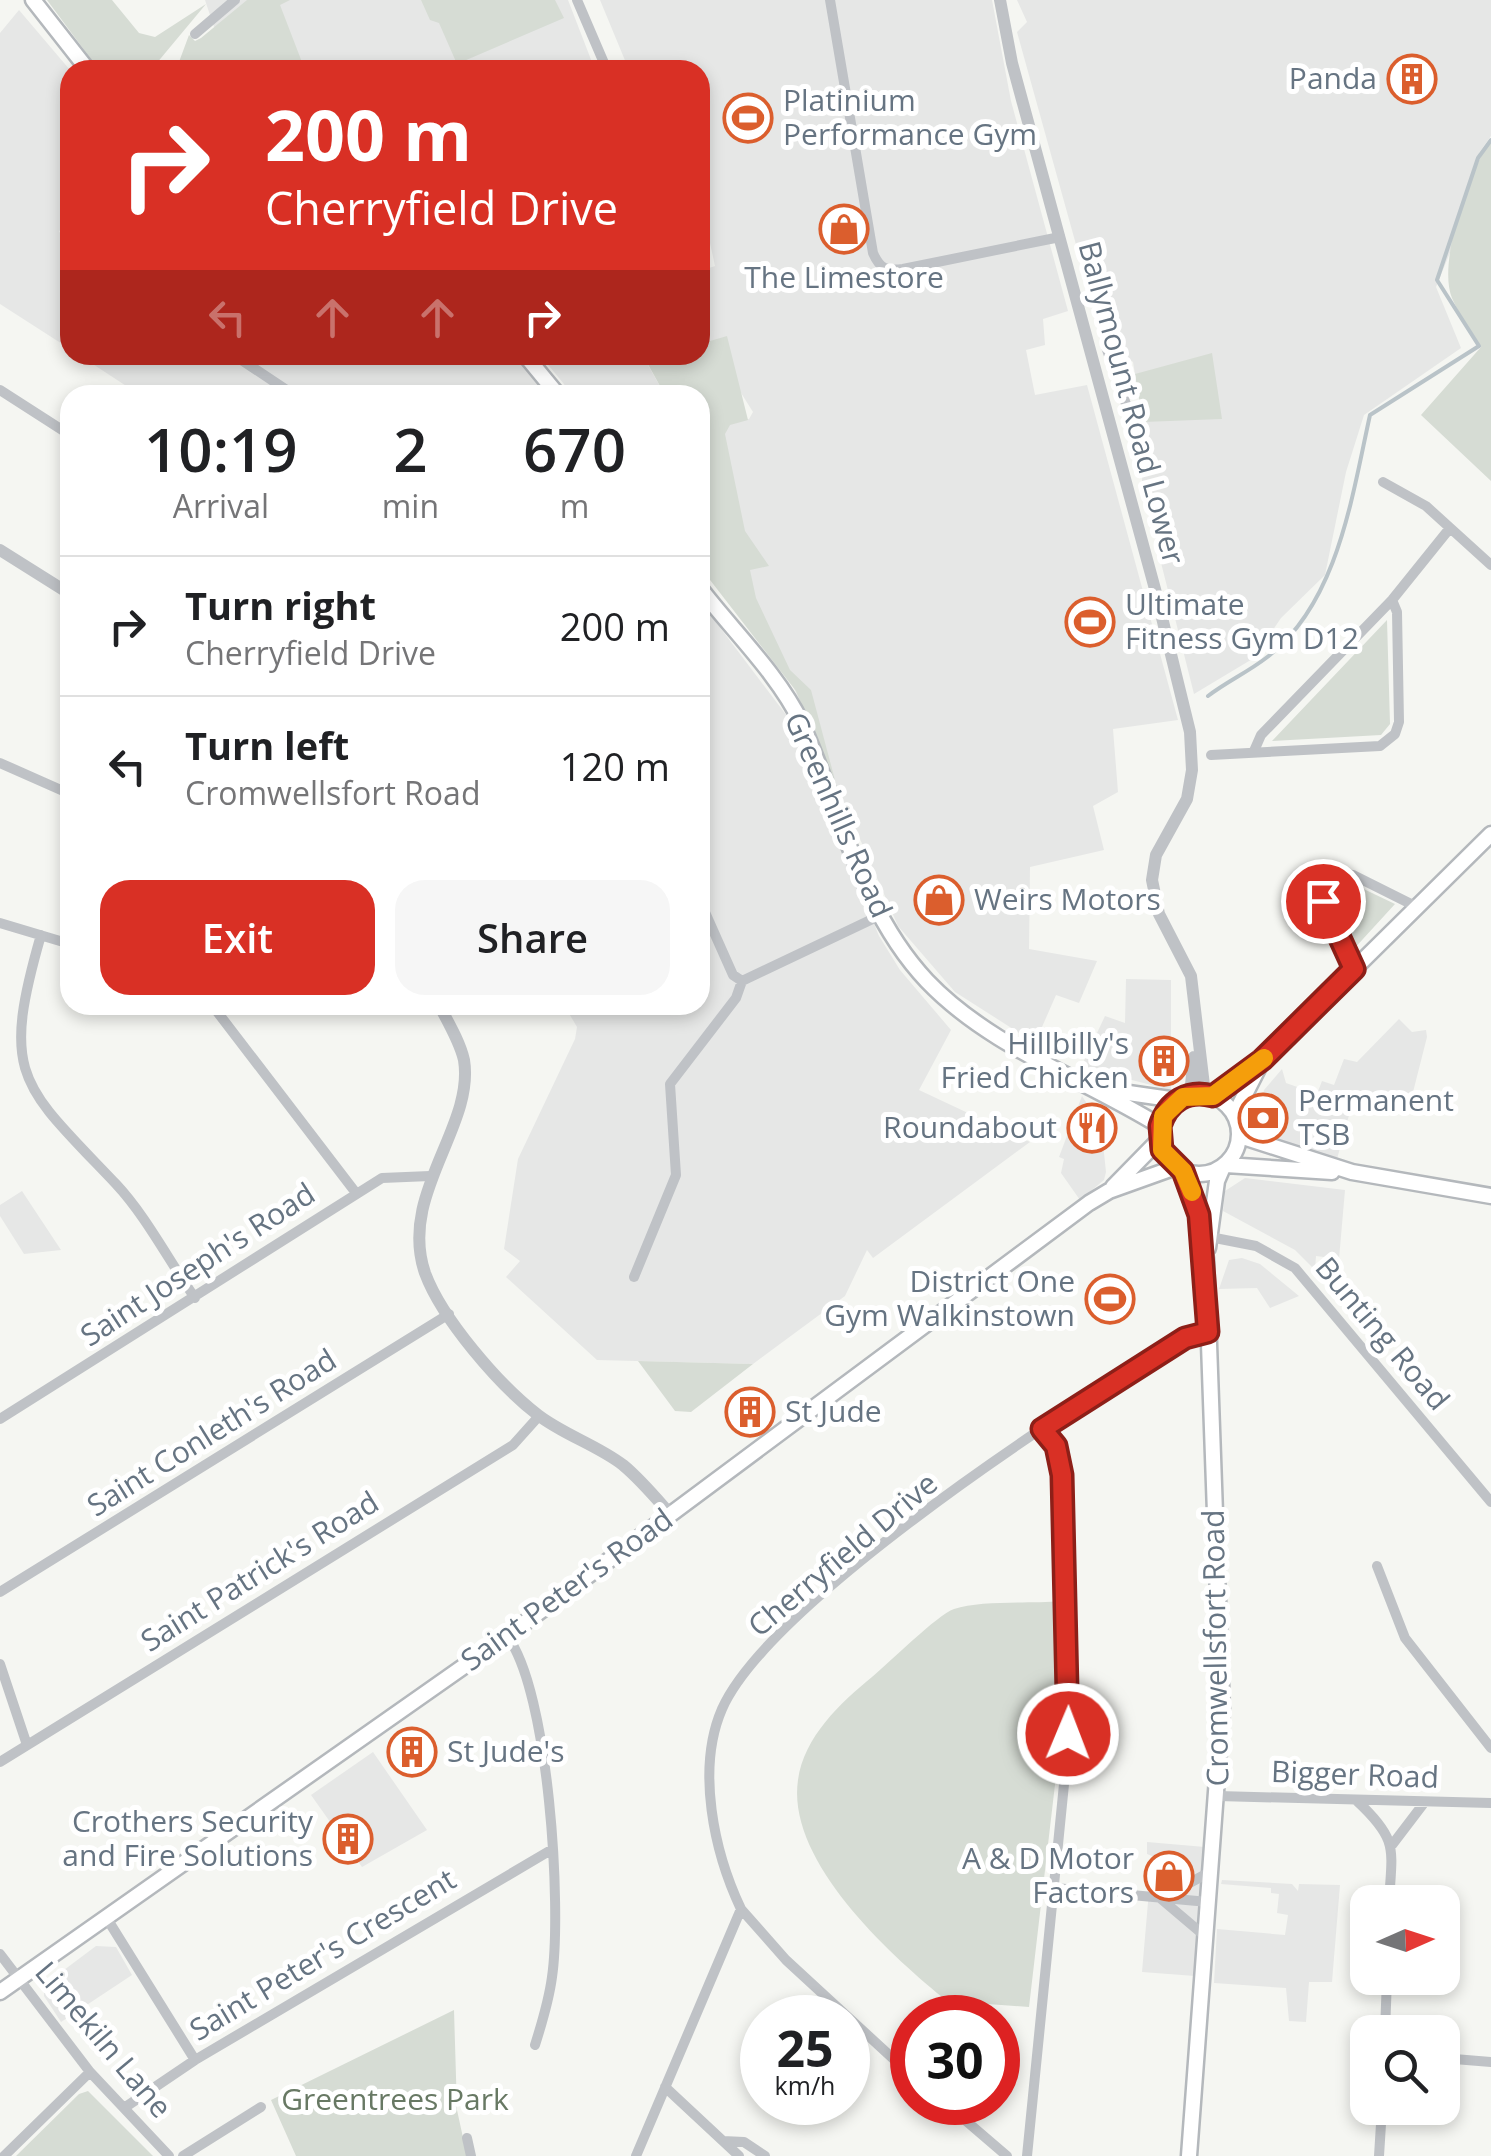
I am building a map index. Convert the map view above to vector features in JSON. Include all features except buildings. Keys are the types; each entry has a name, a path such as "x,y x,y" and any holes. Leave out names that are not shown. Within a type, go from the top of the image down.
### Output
{"main road":[{"path":"33,0 80,60"},
{"path":"533,365 550,385"},
{"name":"Greenhills Road","path":"710,601 799,719 881,914 911,962 944,997 1009,1044 1092,1086 1159,1133"},
{"path":"1491,834 1262,1060 1196,1096 1159,1133 1180,1169 1204,1174 1225,1166 1352,1172 1491,1196"},
{"path":"1225,1166 1240,1136 1235,1114 1262,1060"},
{"name":"Greenhills Road","path":"1092,1086 1196,1096"},
{"path":"1196,1096 1235,1114"},
{"name":"Saint Peter's Road","path":"0,1992 507,1636 1108,1191 1159,1133"},
{"path":"1240,1136 1352,1172"},
{"name":"Cromwellsfort Road","path":"1206,1259 1217,1180 1225,1166"},
{"name":"Saint Peter's Road","path":"1108,1191 1180,1169"},
{"name":"Cromwellsfort Road","path":"1180,1169 1199,1215 1206,1259 1222,1711 1189,2156"}],"street":[{"path":"195,34 235,0"},
{"path":"577,0 603,60"},
{"path":"830,0 873,254 879,266 889,271 903,269 1060,237"},
{"name":"Ballymount Road Lower","path":"1000,0 1156,589 1192,748 1187,799 1156,855 1152,880 1159,914 1190,976 1196,1096"},
{"path":"1105,344 1119,374 1135,430"},
{"path":"249,365 279,385"},
{"path":"1098,378 1119,374"},
{"path":"0,390 60,429"},
{"path":"1382,482 1411,496 1491,564"},
{"path":"1254,751 1260,736 1392,600 1450,528"},
{"path":"0,550 60,588"},
{"path":"1211,754 1380,746 1395,734 1399,722 1397,612 1392,600"},
{"path":"0,764 60,790"},
{"path":"1354,969 1323,901 1323,893 1333,882 1343,874 1353,875 1417,908"},
{"path":"634,1277 676,1175 670,1084 736,998 742,980 881,914"},
{"path":"0,923 60,941"},
{"path":"710,924 733,976 742,980"},
{"path":"41,936 18,1032 38,1102 118,1186 194,1298"},
{"path":"220,1015 356,1194"},
{"path":"444,1015 464,1060 464,1086 458,1112 430,1176 421,1254 436,1294 500,1382 540,1416 624,1466 670,1514"},
{"name":"Saint Joseph's Road","path":"0,1419 382,1178 430,1176"},
{"name":"Bunting Road","path":"1210,1237 1256,1246 1295,1268 1491,1502"},
{"name":"Saint Conleth's Road","path":"0,1592 449,1314"},
{"name":"Cherryfield Drive","path":"741,1909 717,1841 712,1799 716,1732 732,1691 798,1618 851,1572 1042,1429 1185,1338 1208,1332"},
{"name":"Saint Patrick's Road","path":"0,1762 513,1445 540,1416"},
{"path":"1027,2156 1068,1734 1069,1608 1062,1475 1056,1446 1042,1429"},
{"path":"1377,1566 1405,1638 1491,1748"},
{"path":"507,1636 521,1658 547,1776 554,1958 535,2045"},
{"path":"0,1664 28,1745"},
{"name":"Bigger Road","path":"1218,1796 1491,1803"},
{"path":"1356,1800 1379,1822 1392,1845 1390,1885"},
{"path":"1392,1845 1424,1802"},
{"name":"Saint Peter's Crescent","path":"124,2108 196,2060 551,1850"},
{"path":"1160,1898 1183,1890 1210,1872"},
{"path":"1055,1888 1208,1902"},
{"path":"1160,1898 1206,1937"},
{"path":"636,2156 741,1909 786,1960 890,2056"},
{"path":"106,1917 196,2060"},
{"name":"Limekiln Lane","path":"0,1954 90,2072 169,2156"},
{"path":"1460,2059 1491,2062"},
{"path":"4,2156 90,2072"},
{"path":"664,2087 739,2156"},
{"path":"183,2156 261,2107"},
{"path":"971,2125 1007,2156"},
{"path":"1379,2156 1381,2125"},
{"path":"467,2138 471,2156"},
{"path":"722,2141 744,2142 765,2156"}],"shaded area":[{"path":"205,0 568,0 591,60 239,60 214,27"},
{"path":"600,0 992,0 1011,101 1068,311 1043,319 1045,345 1026,350 1035,395 1087,385 1178,720 1113,729 1118,792 1093,806 1104,850 1030,867 1029,949 1097,961 1079,1003 1056,995 1035,1043 955,992 898,926 755,599 721,425 749,419 753,412 710,341 710,268 715,266 710,243 710,60 625,60"},
{"path":"1017,0 1491,0 1491,136 1479,153 1480,179 1436,287 1461,348 1364,415 1346,472 1325,575 1281,618 1254,658 1194,694 1142,487 1143,423 1133,362 1121,354 1095,313 1017,32 1027,22"},
{"path":"19,10 62,60 60,343 0,304 0,33"},
{"path":"94,365 528,365 544,385 125,385"},
{"path":"548,365 648,365 659,385 565,385"},
{"path":"710,614 793,724 879,936 900,970 951,1030 919,1090 1030,1142 873,1258 867,1250 845,1296 753,1364 597,1360 506,1277 520,1261 504,1249 518,1159 575,1039 577,1027 570,1015 710,1015"},
{"path":"1126,979 1171,980 1171,1090 1081,1067 1105,1016 1125,1023"},
{"path":"1399,1019 1412,1032 1426,1030 1411,1100 1354,1097 1337,1159 1265,1137 1259,1120 1264,1090 1282,1069 1286,1083 1317,1094 1322,1081 1334,1085 1344,1059 1357,1062"},
{"path":"1082,1096 1101,1125 1106,1172 1104,1180 1080,1200 1061,1173 1064,1159 1059,1157"},
{"path":"1245,1178 1345,1190 1339,1259 1316,1256 1315,1270 1295,1250 1223,1211 1225,1191"},
{"path":"22,1191 61,1250 24,1254 0,1216 0,1205"},
{"path":"1242,1258 1260,1264 1299,1296 1270,1308 1257,1288 1219,1289 1229,1260"},
{"path":"373,1752 427,1830 362,1867 311,1795"},
{"path":"1147,1842 1205,1847 1195,1976 1142,1972 1152,1856 1147,1854"},
{"path":"1222,1880 1292,1884 1298,1891 1299,1884 1340,1885 1332,1982 1309,1982 1306,2022 1289,2021 1286,1988 1214,1983 1217,1929 1285,1935 1288,1915 1277,1913 1279,1894 1271,1893 1271,1888 1221,1884"},
{"path":"96,1946 116,1947 132,1975 61,2022 44,1996 44,1985"}],"green space":[{"path":"47,0 112,0 139,33 155,37 206,4 159,60 92,60"},
{"path":"247,0 290,0 280,5 301,60 180,60 189,35 195,41"},
{"path":"421,0 555,0 564,18 466,60 455,60 439,23 430,20"},
{"path":"1491,139 1491,481 1421,415 1481,347 1452,298 1449,262 1465,193"},
{"path":"727,336 748,420 730,425 725,434 745,531 769,566 750,570 756,598 790,670 811,690 839,795 796,691 710,580 710,385 659,385 648,365 710,365 710,341"},
{"path":"1212,353 1222,419 1143,422 1135,374"},
{"path":"1387,620 1390,724 1381,735 1272,741"},
{"path":"1349,882 1395,904 1352,951 1330,901 1337,887"},
{"path":"638,1361 753,1364 691,1412 675,1411"},
{"path":"1061,1601 1056,1776 1029,2007 1020,2006 1020,1995 940,1995 898,1959 847,1904 808,1842 799,1811 802,1764 816,1735 836,1710 946,1613 978,1604"},
{"name":"Greentrees Park","path":"454,2010 457,2110 467,2156 296,2156 271,2100"},
{"path":"88,2091 153,2156 16,2156 79,2094"}],"waterway":[{"path":"1208,696 1266,658 1310,609 1338,547 1370,415 1479,346 1437,280 1478,158 1491,140"}],"slow traffic":[{"path":"1192,1192 1183,1171 1162,1150 1159,1140 1163,1116 1183,1097 1213,1096 1264,1058"}],"place":[{"name":"Panda","path":"1412,79"},
{"name":"Platinium Performance Gym","path":"748,118"},
{"name":"The Limestore","path":"844,229"},
{"name":"Ultimate Fitness Gym D12","path":"1090,622"},
{"name":"Weirs Motors","path":"939,900"},
{"name":"Hillbilly's Fried Chicken","path":"1164,1061"},
{"name":"Permanent TSB","path":"1263,1118"},
{"name":"Roundabout","path":"1092,1128"},
{"name":"District One Gym Walkinstown","path":"1110,1299"},
{"name":"St Jude","path":"750,1412"},
{"name":"St Jude's","path":"412,1752"},
{"name":"Crothers Security and Fire Solutions","path":"348,1839"},
{"name":"A & D Motor Factors","path":"1169,1876"}],"route":[{"path":"1068,1734 1069,1608 1062,1475 1056,1446 1042,1429 1185,1338 1208,1332 1206,1259 1199,1215 1183,1171 1162,1150 1160,1126 1176,1100 1197,1094 1213,1096 1262,1060 1354,969 1323,901"}]}
